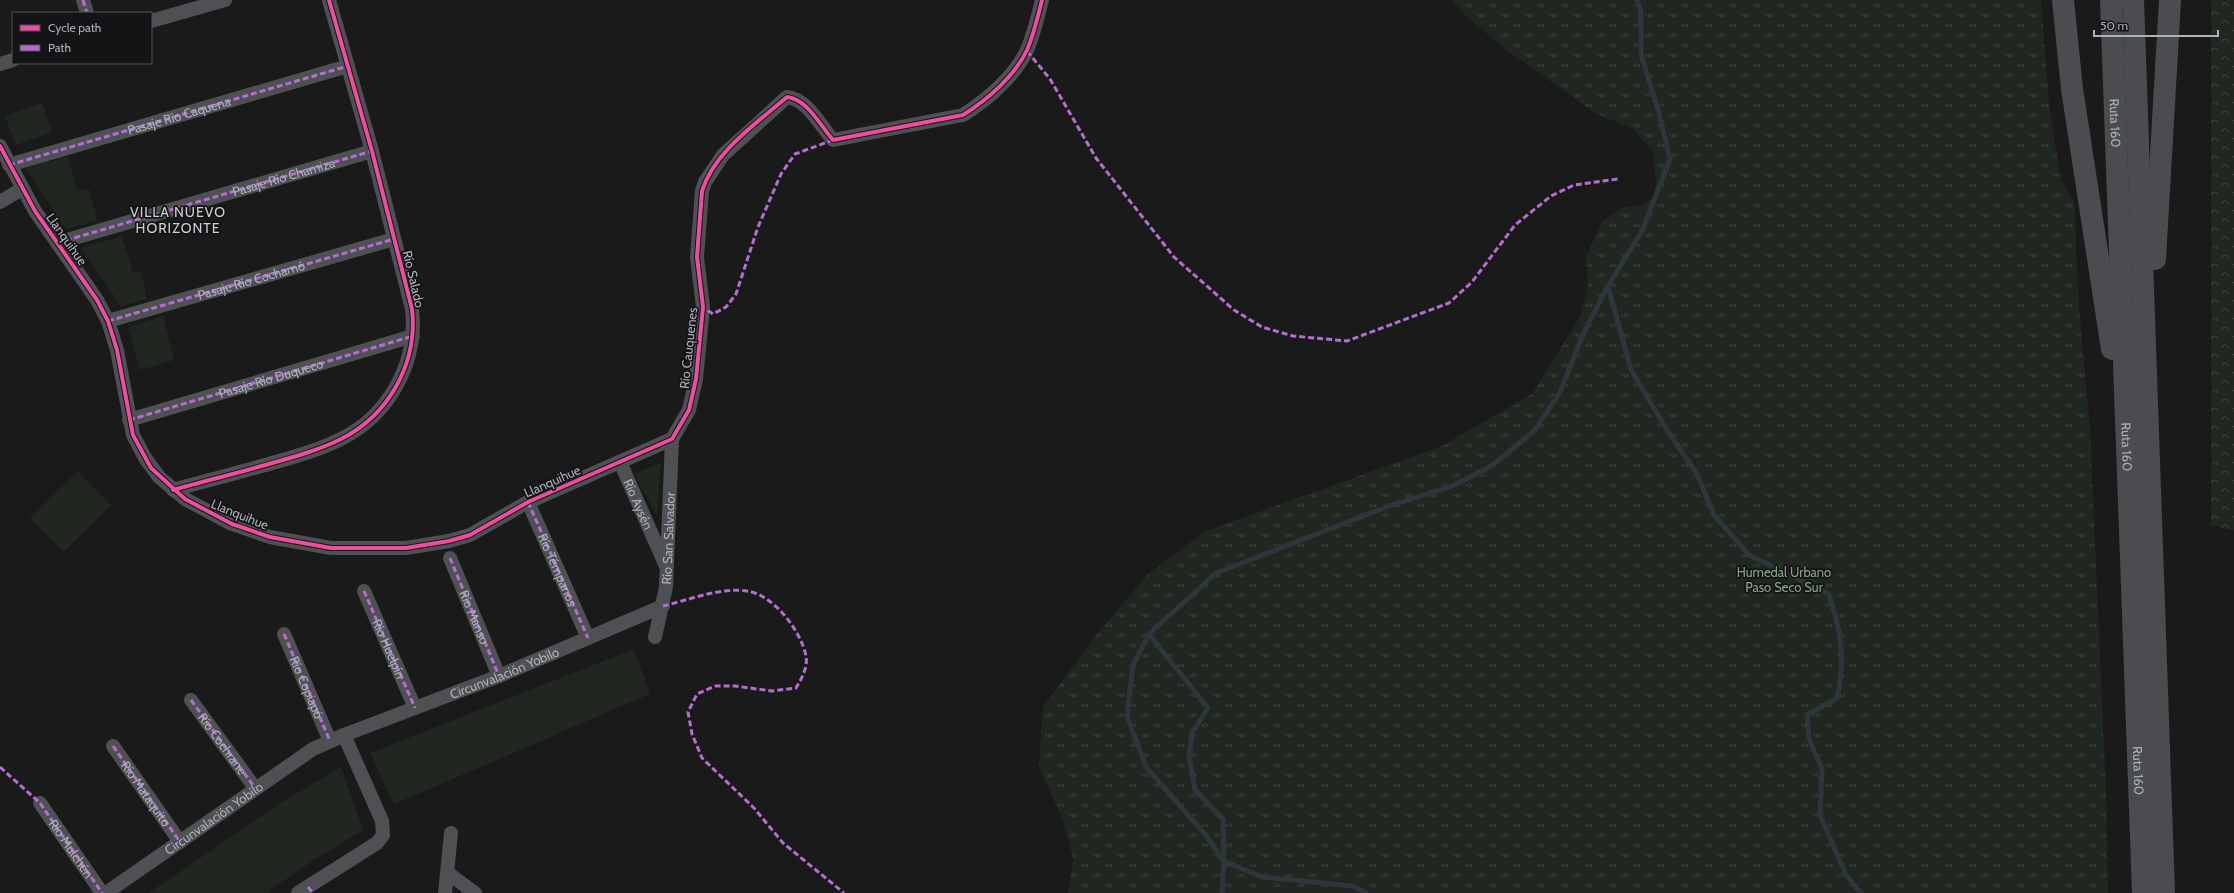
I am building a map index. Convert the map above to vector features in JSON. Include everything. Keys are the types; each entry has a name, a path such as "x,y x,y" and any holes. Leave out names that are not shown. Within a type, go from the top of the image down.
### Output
{"highway":[{"path":"2063,0 2072,89 2126,436"},
{"name":"Ruta 160","path":"2111,0 2143,893"},
{"name":"Ruta 160","path":"2133,0 2164,893"},
{"path":"2145,344 2157,223 2170,0"}],"street":[{"path":"83,0 87,12"},
{"path":"152,21 225,0"},
{"name":"Río Salado","path":"173,490 312,451 354,431 375,414 398,384 408,358 413,336 412,309 372,151 329,0"},
{"name":"Río Cauquenes","path":"672,439 689,410 696,379 703,307 697,257 702,191 705,182 715,164 786,97 797,98 804,104 833,140 963,115 977,106 1010,75 1026,50 1042,0"},
{"path":"0,64 12,60"},
{"name":"Pasaje Río Caquena","path":"9,165 348,66"},
{"name":"Llanquihue","path":"0,146 22,189 56,243 97,300 108,321 117,350 133,435 145,458 159,477 173,490 214,515 251,531 311,546 358,549 406,548 449,541 470,535 528,502 672,439"},
{"name":"Pasaje Río Chamiza","path":"56,243 372,151"},
{"path":"0,202 22,189"},
{"name":"Pasaje Río Cochamó","path":"108,321 394,239"},
{"name":"Pasaje Río Duqueco","path":"129,420 413,336"},
{"name":"Río San Salvador","path":"656,637 663,606 667,568 672,439"},
{"name":"Río Aysén","path":"620,462 667,568"},
{"name":"Río Témpanos","path":"528,502 588,638"},
{"name":"Río Manso","path":"450,558 499,676"},
{"name":"Río Huelpín","path":"364,590 415,708"},
{"name":"Circunvalación Yobilo","path":"106,893 296,759 330,741 499,676 663,606"},
{"name":"Río Copiapó","path":"284,634 330,741"},
{"name":"Río Cochrane","path":"192,700 255,788"},
{"path":"306,891 377,843 383,835 382,821 344,735"},
{"name":"Río Mataquito","path":"113,746 180,842"},
{"name":"Río Mulchén","path":"40,803 102,893"},
{"path":"445,893 451,833"},
{"path":"448,873 475,893"}],"green space":[{"name":"Humedal Urbano Paso Seco Sur","path":"1452,0 2041,0 2049,103 2060,177 2074,202 2079,307 2090,429 2106,794 2108,893 1068,893 1073,858 1064,823 1039,765 1043,707 1097,634 1149,573 1206,531 1440,447 1532,394 1580,317 1588,285 1586,258 1602,222 1623,207 1642,206 1655,196 1656,183 1653,152 1632,128 1597,114 1505,49 1465,15"},
{"path":"2211,0 2234,0 2234,531 2211,525"},
{"path":"42,103 52,132 16,145 5,116"},
{"path":"68,156 77,191 89,189 97,221 66,229 26,168"},
{"path":"122,236 133,273 141,271 147,299 121,306 81,248"},
{"path":"163,316 174,360 140,370 128,327"},
{"path":"661,462 657,516 634,474"},
{"path":"78,471 111,505 63,552 30,518"},
{"path":"634,649 650,694 394,804 370,753"},
{"path":"341,767 363,830 312,861 266,893 149,893 279,804"}],"waterway":[{"path":"1366,893 1353,886 1262,877 1224,861 1204,833 1146,767 1127,716 1133,665 1149,634 1216,573 1389,506 1452,486 1493,465 1535,430 1560,392 1584,332 1608,286 1642,231 1670,159 1659,113 1641,54 1641,11 1637,0"},
{"path":"1608,286 1631,370 1667,430 1697,474 1714,515 1749,555 1829,594 1837,621 1841,645 1842,658 1840,684 1837,698 1807,715 1809,739 1822,769 1820,815 1846,875 1861,893"},
{"path":"1149,634 1208,708 1192,733 1189,756 1195,790 1223,819 1224,861 1222,893"}],"marked path":[{"path":"83,0 87,12"},
{"path":"1027,51 1050,79 1096,158 1174,257 1234,310 1262,327 1293,336 1347,341 1449,303 1472,282 1515,225 1551,196 1574,185 1618,179"},
{"path":"9,165 348,66"},
{"path":"703,304 703,307 713,314 726,307 736,294 758,227 781,174 795,154 833,140"},
{"path":"57,243 372,151"},
{"path":"108,321 394,239"},
{"path":"129,420 413,336"},
{"path":"528,502 588,638"},
{"path":"450,558 499,676"},
{"path":"663,606 715,592 737,590 747,591 767,599 785,616 792,626 803,646 806,656 804,672 796,688 772,691 735,686 715,686 697,694 688,712 692,734 702,758 754,808 783,843 844,893"},
{"path":"364,591 415,708"},
{"path":"284,634 330,741"},
{"path":"191,700 255,788"},
{"path":"113,746 180,842"},
{"path":"0,767 40,803 102,893"},
{"path":"308,887 313,893"}],"cycle path":[{"path":"173,490 300,455 341,439 358,429 386,402 397,385 405,368 413,329 412,309 372,151 329,0"},
{"path":"0,146 35,211 97,300 108,321 117,350 133,435 151,468 185,499 232,524 270,537 331,548 406,548 449,541 470,535 528,502 672,439 689,410 696,379 703,307 697,257 702,191 716,164 726,151 750,128 787,97 801,102 813,114 833,140 963,115 1000,87 1022,60 1032,38 1042,0"}],"district":[{"name":"VILLA NUEVO HORIZONTE","path":"178,220"}]}
